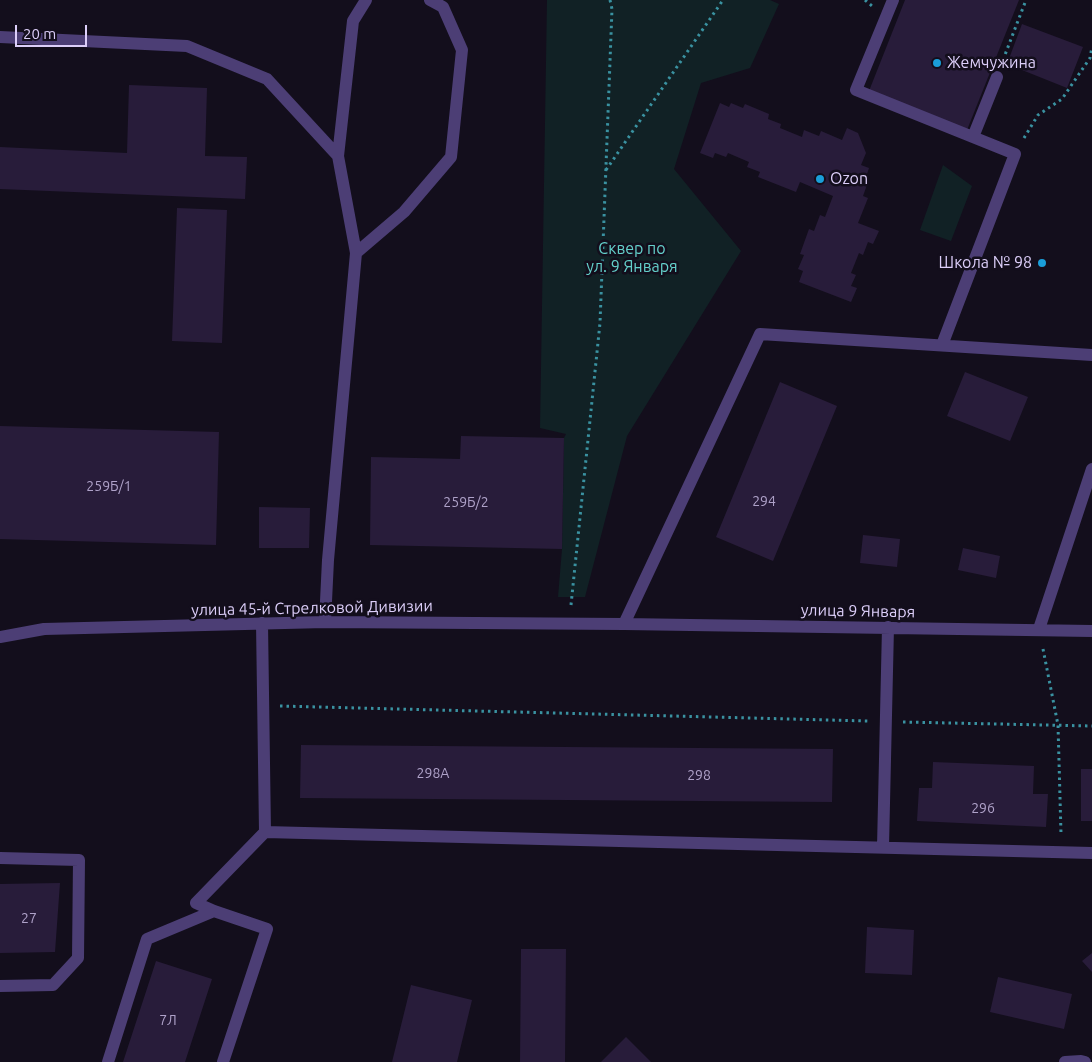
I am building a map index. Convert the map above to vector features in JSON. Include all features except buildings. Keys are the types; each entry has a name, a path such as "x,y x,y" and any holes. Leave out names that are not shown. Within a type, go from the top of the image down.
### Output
{"street":[{"path":"325,622 328,560 356,254 338,156 353,20 366,0"},
{"path":"356,254 404,212 451,157 462,50 443,7 430,0"},
{"path":"893,0 856,90 1015,154 942,345"},
{"path":"0,37 187,46 267,79 338,156"},
{"path":"973,137 997,77"},
{"path":"624,624 760,334 1092,355"},
{"path":"1039,629 1092,469"},
{"path":"223,1062 267,929 196,903 265,832 262,623"},
{"name":"улица 45-й Стрелковой Дивизии","path":"0,637 44,629 262,623 624,624"},
{"name":"улица 9 Января","path":"624,624 1092,631"},
{"path":"883,847 888,628"},
{"path":"265,832 1092,852"},
{"path":"0,858 78,860 78,958 53,985 0,986"},
{"path":"108,1062 148,939 214,911"},
{"path":"1064,1062 1085,1062"}],"path":[{"path":"569,624 600,322 612,9 610,0"},
{"path":"606,170 723,0"},
{"path":"997,77 1026,0"},
{"path":"1015,154 1038,116 1062,99 1090,58 1092,47"},
{"path":"1039,629 1058,725 1061,852"},
{"path":"263,706 1092,726"}],"green space":[{"name":"Сквер по ул. 9 Января","path":"547,0 770,0 779,4 750,68 701,83 674,169 741,251 627,436 585,597 558,597 562,549 564,438 566,434 540,428"},
{"path":"943,165 972,186 951,241 920,230"}],"place":[{"name":"Жемчужина","path":"937,63"},
{"name":"Ozon","path":"820,179"},
{"name":"Школа № 98","path":"1042,263"}]}
